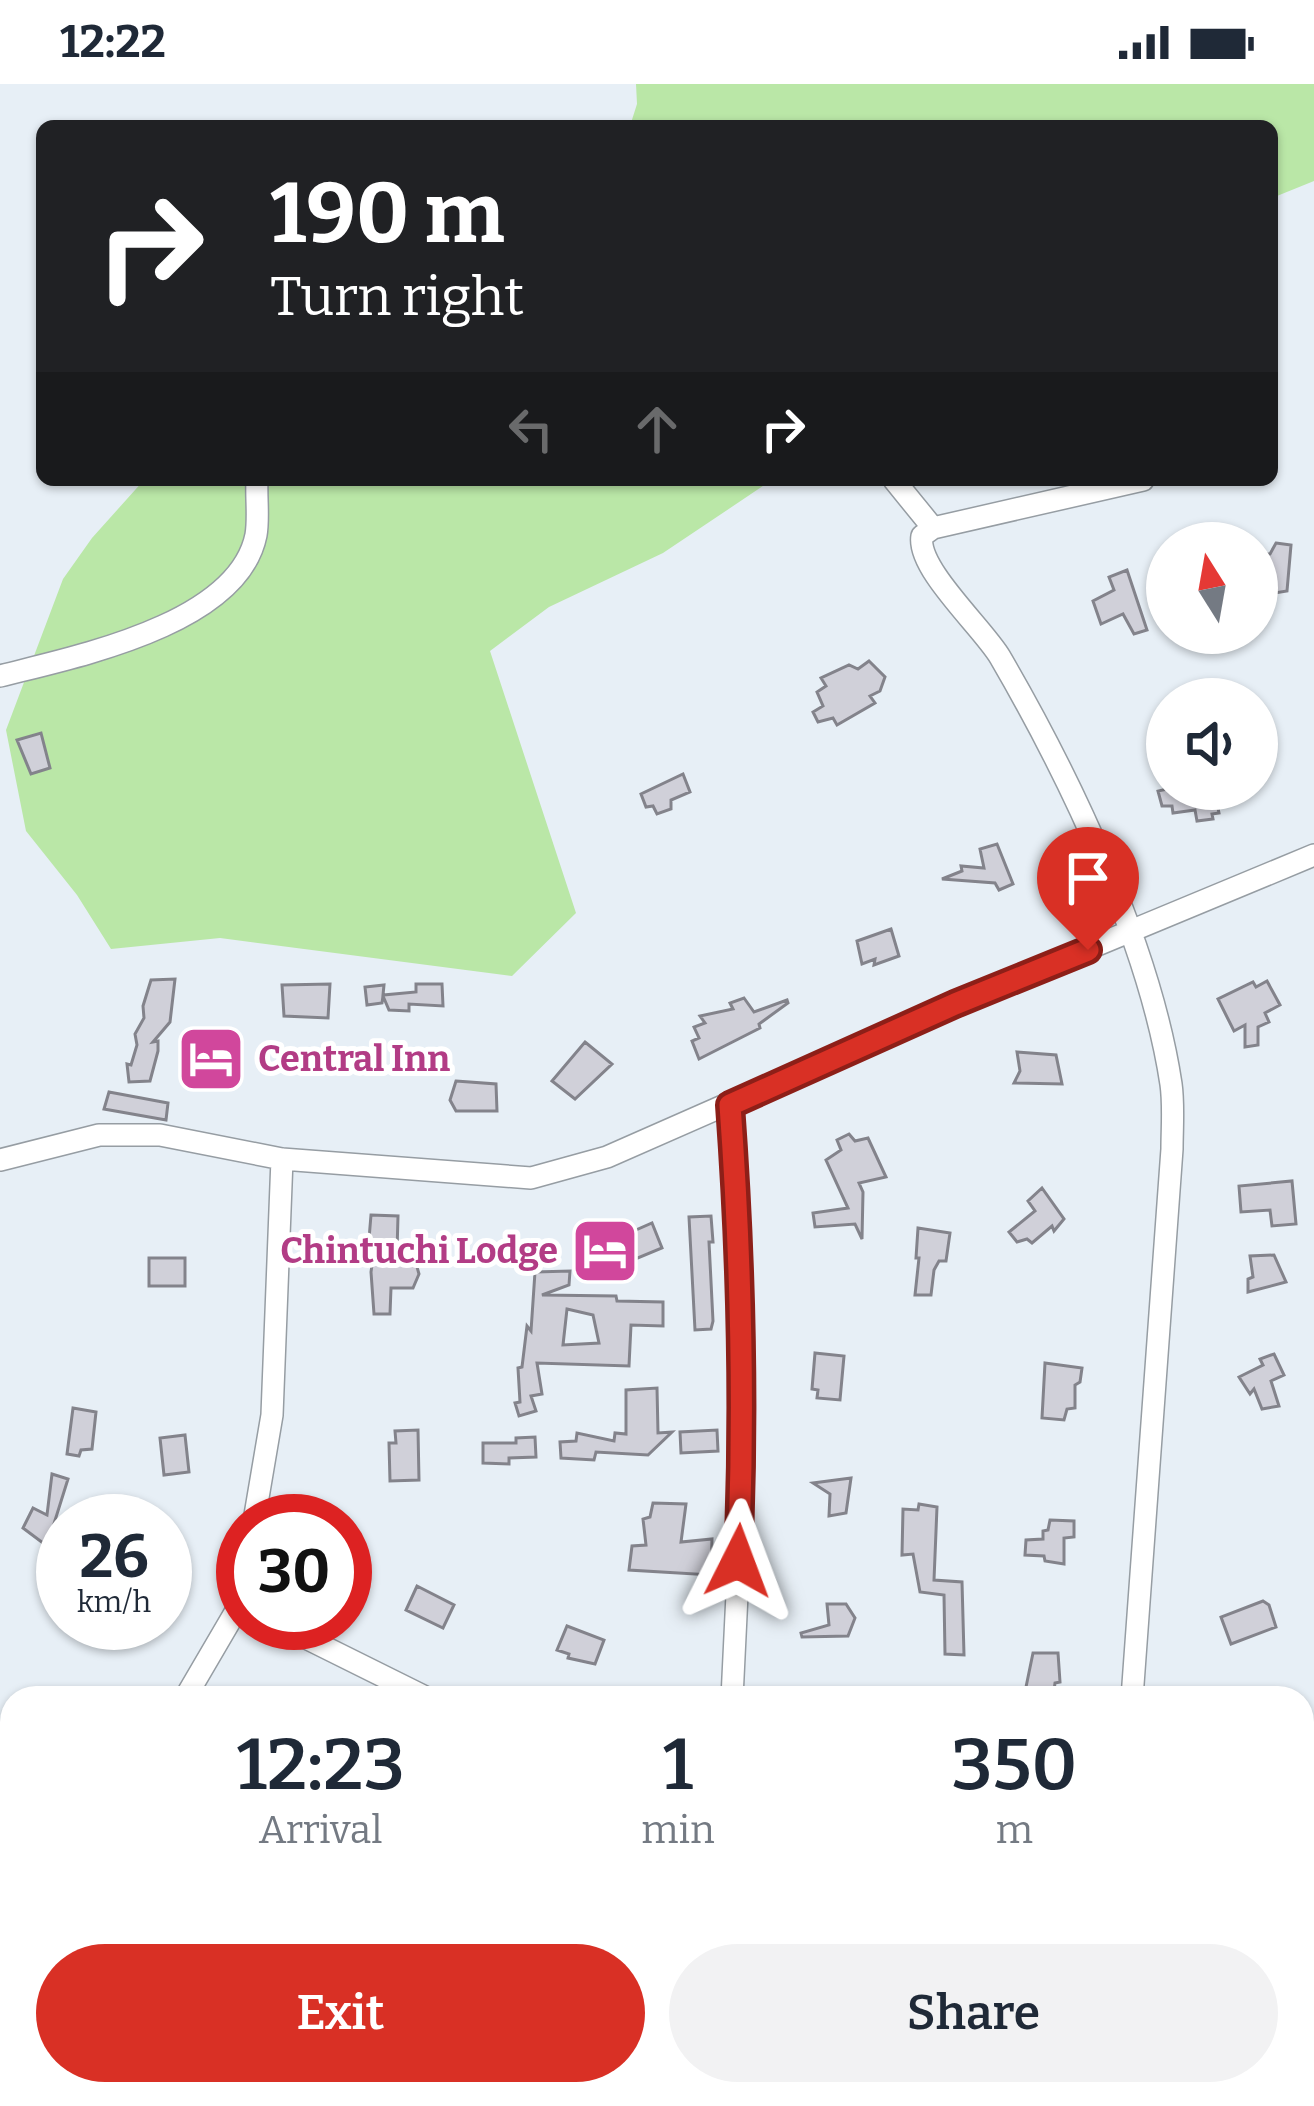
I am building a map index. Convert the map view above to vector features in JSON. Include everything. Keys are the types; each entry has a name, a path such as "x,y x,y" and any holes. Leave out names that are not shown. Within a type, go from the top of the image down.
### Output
{"street":[{"path":"0,676 99,651 182,616 221,591 241,568 256,537 256,486"},
{"path":"899,486 933,528"},
{"path":"1117,486 933,528 922,536 920,546 929,565 998,654 1063,777 1132,933 1172,1088 1172,1149 1133,1686"},
{"path":"0,1160 99,1135 160,1136 281,1159 531,1178 607,1156 1314,855"},
{"path":"730,1105 741,1259 742,1447 732,1686"},
{"path":"259,1494 272,1415 281,1159"},
{"path":"192,1686 216,1644"},
{"path":"330,1650 403,1686"}],"green space":[{"path":"636,84 1314,84 1314,181 1278,196 1278,120 632,120"},
{"path":"139,486 763,486 663,553 549,607 490,651 576,913 512,976 220,938 111,949 77,895 26,831 6,730 63,579"}],"building":[{"path":"1278,543 1291,545 1287,591 1278,592"},
{"path":"1127,570 1146,630 1134,634 1123,614 1101,624 1093,601 1114,590 1109,577"},
{"path":"869,661 885,677 880,691 870,696 875,703 837,725 833,718 818,722 813,712 823,706 817,692 826,686 821,678 849,665 858,669"},
{"path":"41,733 50,768 31,774 17,740"},
{"path":"683,774 690,792 671,800 671,809 657,814 653,806 646,807 641,794"},
{"path":"1195,810 1218,810 1213,819 1197,821"},
{"path":"997,844 1013,884 999,890 995,883 942,879 962,871 961,866 984,868 980,849"},
{"path":"891,929 899,956 862,964 857,941"},
{"path":"175,979 170,1022 153,1042 158,1041 158,1051 150,1081 129,1082 127,1064 131,1065 137,1045 135,1034 144,1018 151,980"},
{"path":"1267,981 1280,1005 1265,1013 1269,1022 1258,1027 1258,1045 1245,1047 1245,1025 1234,1031 1218,999 1253,982 1256,987"},
{"path":"330,984 328,1018 284,1016 282,985"},
{"path":"416,984 442,984 443,1006 409,1004 409,1011 389,1010 383,996 382,1003 367,1005 365,987 384,985 383,995 416,992"},
{"path":"744,998 754,1012 788,1003 759,1024 760,1028 699,1059 692,1041 699,1038 694,1027 705,1023 700,1016 733,1009 730,1003"},
{"name":"Central Inn","path":"233,1039 235,1077 188,1079 188,1040"},
{"path":"585,1042 612,1064 575,1099 552,1081"},
{"path":"1017,1052 1056,1055 1062,1084 1014,1083 1020,1071"},
{"path":"456,1081 496,1084 497,1111 456,1111 450,1100"},
{"path":"109,1092 168,1103 166,1120 104,1109"},
{"path":"849,1134 855,1141 868,1138 886,1177 859,1183 862,1239 855,1224 815,1227 813,1213 848,1208 826,1160 841,1150 837,1140"},
{"path":"1292,1181 1296,1224 1272,1226 1270,1210 1241,1212 1239,1186"},
{"path":"1042,1188 1064,1219 1032,1243 1027,1239 1017,1242 1009,1232 1035,1211 1028,1201"},
{"path":"371,1215 398,1216 397,1252 405,1254 406,1260 415,1260 419,1274 413,1288 391,1288 390,1314 374,1314 374,1251 368,1251"},
{"path":"711,1216 713,1321 711,1329 695,1330 689,1217"},
{"path":"652,1223 662,1248 604,1272 595,1248"},
{"path":"918,1228 950,1233 946,1261 939,1261 934,1270 931,1295 915,1295"},
{"path":"1274,1255 1286,1282 1248,1292 1248,1279 1253,1277 1250,1256"},
{"path":"149,1258 185,1258 185,1286 149,1286"},
{"path":"570,1271 569,1285 542,1295 663,1302 663,1326 631,1325 629,1366 537,1363 542,1394 531,1396 536,1411 519,1416 515,1403 520,1402 518,1368 522,1367 527,1326 531,1331 535,1272","holes":["567,1309 593,1315 599,1343 563,1345"]},
{"path":"815,1353 844,1356 840,1400 817,1398 818,1390 812,1389"},
{"path":"1274,1354 1284,1375 1271,1381 1279,1406 1262,1409 1254,1389 1250,1394 1239,1377"},
{"path":"1045,1363 1082,1368 1075,1385 1075,1408 1067,1409 1064,1420 1042,1418"},
{"path":"657,1388 658,1433 672,1432 648,1455 596,1452 594,1460 561,1458 560,1442 576,1441 577,1433 614,1441 615,1433 626,1434 626,1390"},
{"path":"73,1408 96,1412 92,1449 81,1450 79,1456 67,1454"},
{"path":"418,1430 419,1480 390,1481 389,1443 396,1443 395,1431"},
{"path":"717,1430 718,1451 681,1453 680,1432"},
{"path":"185,1435 189,1472 164,1475 160,1438"},
{"path":"535,1437 536,1457 509,1458 509,1464 483,1463 483,1443 516,1443 516,1438"},
{"path":"52,1474 68,1479 63,1494 50,1494"},
{"path":"851,1478 846,1513 829,1516 830,1494 813,1483"},
{"path":"653,1503 686,1504 681,1542 712,1539 711,1575 629,1570 632,1546 646,1545 643,1519 650,1517"},
{"path":"919,1504 937,1507 934,1580 962,1582 964,1655 945,1654 944,1595 920,1592 913,1554 902,1555 903,1509 918,1510"},
{"path":"36,1510 36,1538 23,1528"},
{"path":"1050,1520 1074,1521 1074,1537 1064,1538 1064,1564 1025,1555 1026,1540 1043,1539"},
{"path":"417,1586 454,1605 443,1628 406,1610"},
{"path":"1263,1601 1276,1627 1231,1644 1221,1617"},
{"path":"827,1604 846,1604 855,1618 848,1636 802,1637 801,1633 829,1625"},
{"path":"567,1626 604,1640 595,1664 568,1658 569,1654 557,1650"},
{"path":"1033,1653 1058,1653 1060,1682 1026,1686"}],"place":[{"name":"Central Inn","path":"211,1059"},
{"name":"Chintuchi Lodge","path":"605,1251"}],"route":[{"path":"738,1561 741,1259 730,1105 1088,950"}]}
